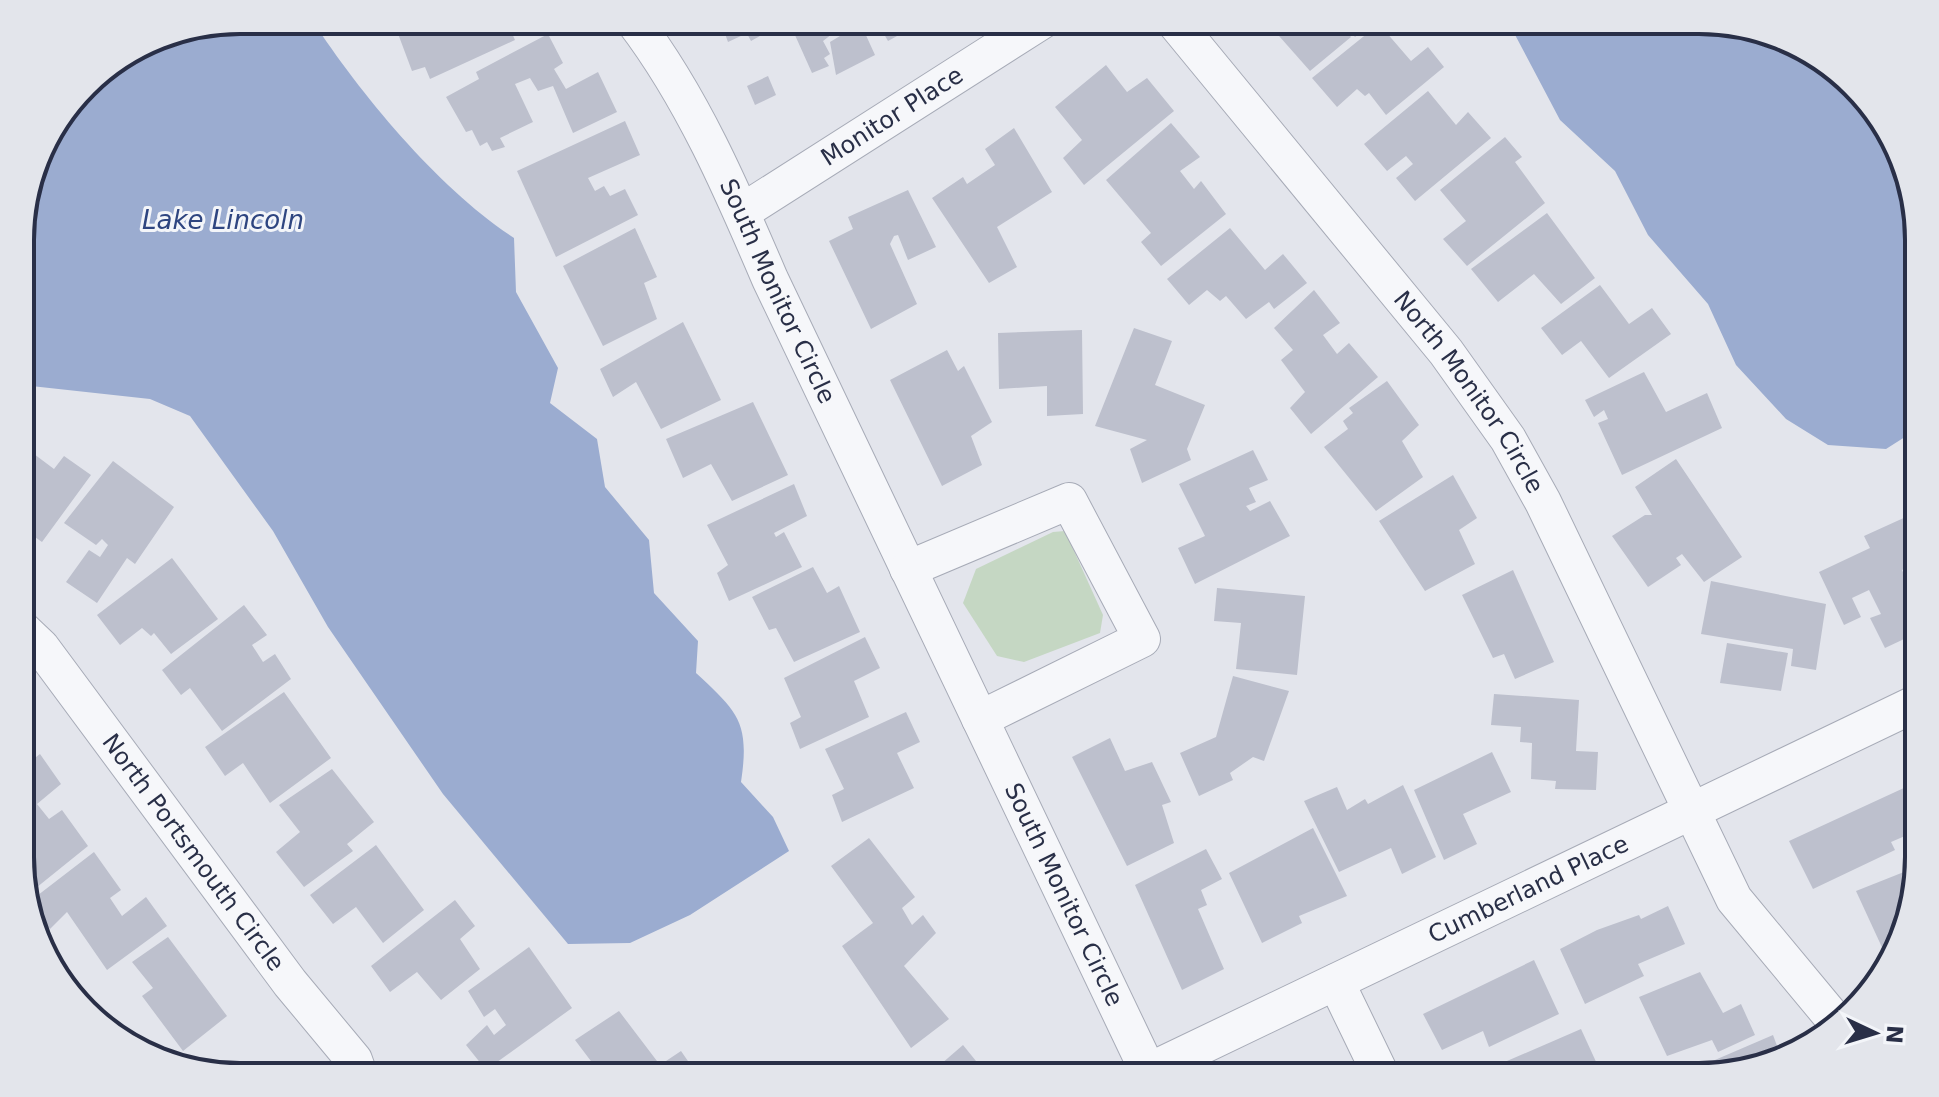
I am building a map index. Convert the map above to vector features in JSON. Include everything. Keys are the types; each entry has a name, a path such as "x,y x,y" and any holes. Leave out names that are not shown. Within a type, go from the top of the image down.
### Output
{"street":[{"name":"South Monitor Circle","path":"644,34 668,66 742,212 980,719 1137,1063"},
{"name":"Monitor Place","path":"742,212 1021,34"},
{"name":"North Monitor Circle","path":"1185,34 1446,352 1508,439 1543,502 1734,899 1749,921 1806,981 1831,1015"},
{"path":"908,569 1069,501 1142,639 980,719"},
{"name":"North Portsmouth Circle","path":"34,640 290,983 355,1063"},
{"name":"Cumberland Place","path":"1165,1063 1905,709"},
{"path":"1336,982 1375,1063"}],"green space":[{"path":"1065,531 1103,615 1100,633 1024,662 997,656 963,603 976,569 1053,532"}],"water":[{"name":"Lake Lincoln","path":"322,34 403,139 458,194 514,238 516,292 558,368 550,403 597,439 605,487 649,540 654,593 698,641 696,673 722,698 738,720 744,745 741,782 773,817 789,851 690,915 630,943 568,944 443,794 328,627 273,531 190,416 150,399 34,386 34,240 38,200 50,161 69,125 85,104 104,85 149,55 187,41 213,36"},
{"path":"1515,34 1726,36 1778,50 1802,62 1845,94 1884,149 1901,200 1905,226 1905,437 1886,449 1828,445 1786,419 1736,365 1708,304 1648,235 1615,171 1560,120"}],"building":[{"path":"398,34 512,34 515,40 430,79 425,67 412,71"},
{"path":"548,34 563,63 554,69 566,89 598,72 617,112 573,133 553,86 538,91 530,78 515,84 533,122 500,138 505,147 492,151 487,142 480,146 472,130 466,132 446,97 479,79 476,72"},
{"path":"725,34 743,35 728,42"},
{"path":"747,34 764,34 751,41"},
{"path":"794,34 832,34 823,41 830,54 824,58 829,66 812,73"},
{"path":"865,34 875,55 836,75 830,42 840,36"},
{"path":"884,34 901,34 888,41"},
{"path":"1277,34 1348,34 1351,37 1310,71"},
{"path":"1367,34 1388,34 1411,61 1428,47 1444,67 1386,115 1369,93 1365,96 1357,89 1337,107 1312,78"},
{"path":"1106,65 1127,92 1147,78 1174,111 1084,185 1063,158 1082,140 1055,107"},
{"path":"768,76 776,95 755,105 747,86"},
{"path":"1428,91 1456,125 1468,112 1491,138 1415,201 1396,178 1413,164 1406,156 1387,171 1364,144"},
{"path":"625,121 640,155 588,178 595,191 604,186 610,196 625,189 638,215 556,257 517,171"},
{"path":"1171,123 1200,157 1180,171 1194,189 1201,181 1226,214 1161,266 1141,242 1151,233 1106,180"},
{"path":"1014,128 1052,192 997,227 1017,267 989,283 932,198 963,177 967,184 995,165 985,149"},
{"path":"1505,137 1522,157 1515,162 1545,203 1467,266 1443,239 1466,221 1440,190"},
{"path":"908,190 936,247 908,260 898,235 894,236 890,244 917,304 871,329 829,241 853,229 848,217"},
{"path":"1547,213 1595,278 1561,304 1534,274 1498,302 1471,269"},
{"path":"635,228 657,277 644,283 657,319 603,346 563,266"},
{"path":"1230,228 1265,270 1283,254 1307,283 1274,309 1269,302 1246,319 1226,296 1220,301 1207,290 1189,305 1167,279"},
{"path":"1600,285 1629,324 1652,308 1671,334 1609,378 1581,341 1562,355 1541,328"},
{"path":"1314,290 1340,323 1323,335 1337,354 1349,343 1378,377 1311,434 1290,408 1305,392 1281,360 1293,350 1274,328"},
{"path":"683,322 721,400 661,429 636,382 613,397 600,369"},
{"path":"1134,328 1172,341 1155,385 1205,405 1187,449 1191,460 1142,483 1130,449 1147,440 1095,426"},
{"path":"1082,330 1083,414 1047,416 1047,386 999,389 998,333"},
{"path":"947,350 958,371 964,366 992,422 971,436 982,465 942,486 890,380"},
{"path":"1644,372 1666,412 1707,393 1722,428 1622,475 1598,423 1608,419 1604,410 1594,417 1585,400"},
{"path":"1387,381 1419,425 1402,441 1423,477 1376,511 1324,447 1348,429 1343,421 1353,413 1349,408"},
{"path":"753,402 788,475 732,501 711,464 683,478 666,439"},
{"path":"1253,450 1268,480 1249,488 1256,502 1246,506 1250,511 1270,501 1290,536 1195,584 1178,548 1205,536 1179,484"},
{"path":"34,454 54,469 64,456 91,475 42,542 34,536"},
{"path":"1676,459 1742,557 1704,582 1682,554 1676,558 1681,565 1648,587 1612,536 1645,515 1652,515 1635,487"},
{"path":"113,461 174,507 135,564 127,558 97,603 66,582 89,550 100,557 108,545 102,539 96,545 64,523"},
{"path":"1453,475 1477,518 1459,530 1475,564 1425,591 1379,521"},
{"path":"794,484 807,516 774,533 776,537 784,532 802,567 729,601 717,573 728,565 707,525"},
{"path":"1905,517 1905,569 1902,570 1905,576 1905,639 1885,648 1870,618 1881,614 1869,590 1852,598 1861,617 1844,625 1819,572 1870,548 1864,536"},
{"path":"172,558 218,619 171,654 154,633 151,636 142,628 120,645 97,615"},
{"path":"813,567 827,593 839,586 860,632 794,662 776,628 769,630 752,597"},
{"path":"1513,570 1554,662 1515,679 1504,654 1493,658 1462,595"},
{"path":"1711,581 1826,604 1816,670 1791,666 1793,649 1701,634"},
{"path":"1217,588 1305,596 1297,675 1236,669 1241,623 1214,621"},
{"path":"244,605 267,635 252,645 263,662 275,654 291,679 222,731 190,688 181,695 162,670"},
{"path":"865,637 880,668 854,681 869,717 800,749 790,723 801,717 784,678"},
{"path":"1727,643 1788,653 1781,691 1720,683"},
{"path":"1233,676 1289,691 1264,761 1253,757 1230,773 1233,780 1199,796 1180,753 1216,737"},
{"path":"284,692 331,758 270,803 243,763 225,776 205,747"},
{"path":"1494,694 1579,700 1576,751 1598,752 1596,790 1555,789 1556,781 1531,779 1532,743 1520,742 1521,727 1491,725"},
{"path":"906,712 920,742 897,753 914,788 842,822 832,795 844,789 825,749"},
{"path":"1110,738 1125,771 1152,762 1171,802 1162,805 1174,843 1127,866 1072,757"},
{"path":"1492,752 1511,792 1463,814 1477,844 1444,860 1414,790"},
{"path":"40,754 61,784 37,804 49,819 62,810 88,846 37,887 34,857 34,759"},
{"path":"332,769 374,822 347,844 353,851 304,887 276,852 300,832 279,805"},
{"path":"1403,785 1436,857 1402,874 1391,848 1339,872 1304,801 1337,787 1347,810 1365,799 1368,804"},
{"path":"1905,787 1905,836 1891,842 1895,850 1813,889 1789,841"},
{"path":"1313,828 1347,896 1299,916 1302,923 1262,943 1229,873"},
{"path":"869,838 915,897 902,908 912,925 923,915 936,933 904,966 949,1019 911,1048 842,946 873,923 831,866"},
{"path":"376,845 424,910 383,943 356,907 333,924 310,895"},
{"path":"1206,849 1222,879 1201,890 1207,905 1198,909 1224,969 1182,990 1135,885"},
{"path":"94,852 121,890 110,898 122,916 146,897 167,926 107,970 67,912 50,929 38,895"},
{"path":"1905,872 1894,923 1883,950 1856,891"},
{"path":"455,900 475,926 460,939 480,969 441,1000 417,972 390,992 371,966"},
{"path":"1668,906 1685,944 1638,964 1644,976 1585,1004 1560,949 1597,930 1639,915 1641,919"},
{"path":"168,937 227,1016 183,1051 142,996 153,988 132,962"},
{"path":"529,947 572,1008 496,1063 480,1063 466,1045 487,1025 494,1035 506,1025 495,1009 484,1017 468,991"},
{"path":"1534,960 1559,1014 1489,1047 1483,1031 1442,1050 1423,1014"},
{"path":"1700,972 1723,1013 1741,1004 1755,1035 1718,1052 1712,1040 1667,1056 1639,997"},
{"path":"619,1011 658,1063 592,1063 575,1040"},
{"path":"1581,1029 1597,1063 1502,1063"},
{"path":"1773,1035 1777,1047 1739,1059 1708,1063"},
{"path":"963,1045 978,1063 942,1063"},
{"path":"681,1051 689,1063 663,1063"}]}
